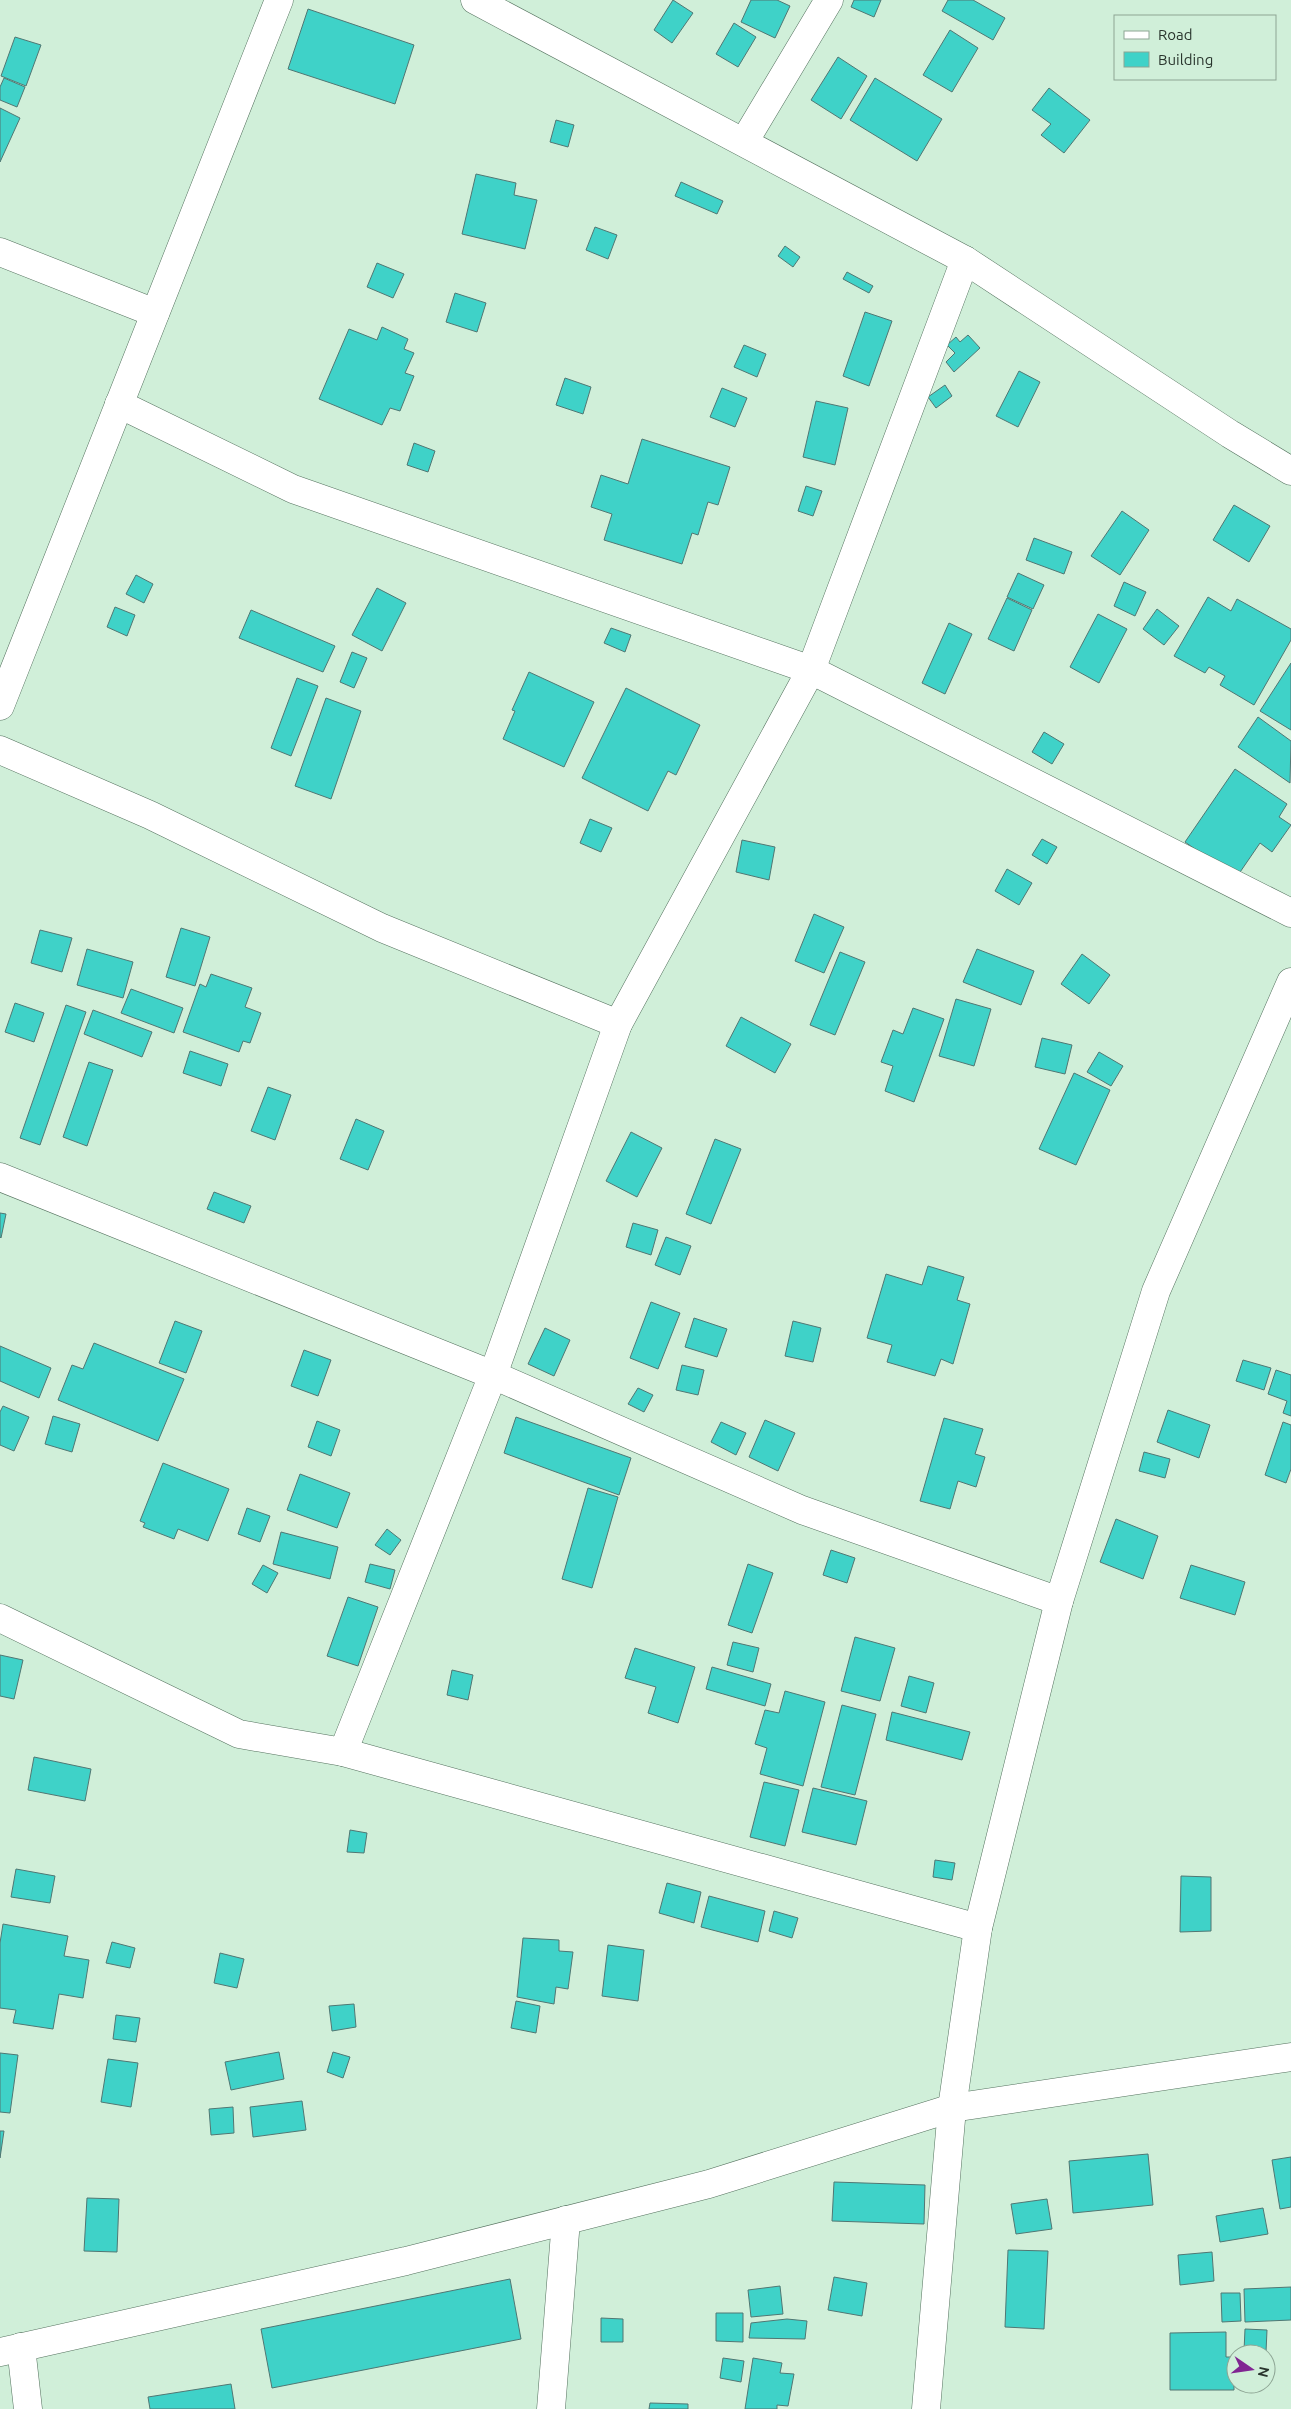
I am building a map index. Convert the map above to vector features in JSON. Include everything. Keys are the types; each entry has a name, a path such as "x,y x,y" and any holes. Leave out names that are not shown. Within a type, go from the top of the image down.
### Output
{"street":[{"path":"0,706 7,667 119,404 279,0"},
{"path":"475,0 965,260 1230,434 1291,471"},
{"path":"744,142 829,0"},
{"path":"0,252 155,313"},
{"path":"343,1752 493,1375 618,1024 811,670 965,260"},
{"path":"119,404 293,488 811,670 1291,913"},
{"path":"0,750 150,815 382,928 618,1024"},
{"path":"926,2409 952,2108 978,1928 1059,1601 1156,1292 1291,982"},
{"path":"0,1177 493,1375 802,1510 1059,1601"},
{"path":"0,1618 239,1734 343,1752 978,1928"},
{"path":"28,2409 10,2350 406,2260 709,2184 952,2108 1291,2057"},
{"path":"551,2409 566,2220"}],"building":[{"path":"673,0 693,13 672,43 654,30"},
{"path":"751,0 777,0 790,6 775,38 741,22"},
{"path":"854,0 881,0 874,17 851,7"},
{"path":"948,0 973,0 1005,18 993,40 942,11"},
{"path":"308,9 414,45 395,104 288,69"},
{"path":"734,23 756,37 738,67 716,54"},
{"path":"950,30 978,48 952,92 923,75"},
{"path":"15,37 41,45 26,86 1,76"},
{"path":"838,57 867,76 841,119 811,100"},
{"path":"4,78 25,87 17,107 0,100 0,87"},
{"path":"875,78 942,119 917,161 850,120"},
{"path":"1049,88 1090,120 1064,153 1041,135 1051,124 1032,110"},
{"path":"0,108 20,118 0,162"},
{"path":"556,120 574,125 568,147 550,142"},
{"path":"476,174 516,183 514,195 537,200 525,249 462,234"},
{"path":"681,182 723,201 717,214 675,196"},
{"path":"595,227 617,235 608,259 586,250"},
{"path":"785,246 800,257 793,267 778,256"},
{"path":"377,263 404,274 393,298 367,287"},
{"path":"847,272 873,286 869,293 843,279"},
{"path":"455,293 486,303 477,332 446,322"},
{"path":"865,312 892,321 869,386 843,376"},
{"path":"382,327 408,339 404,349 414,353 405,373 414,376 400,411 390,408 382,425 319,399 349,329 377,340"},
{"path":"968,335 980,348 954,372 946,362 955,353 947,345 956,337 960,342"},
{"path":"744,345 766,354 757,377 734,367"},
{"path":"1019,371 1040,382 1018,427 996,416"},
{"path":"565,378 591,387 583,414 556,405"},
{"path":"945,385 952,396 936,408 928,397"},
{"path":"722,388 747,398 735,427 710,417"},
{"path":"816,401 848,408 835,465 803,457"},
{"path":"642,439 730,467 718,505 708,502 698,535 692,533 682,564 604,540 612,514 591,507 601,475 628,484"},
{"path":"414,443 435,451 428,472 407,465"},
{"path":"806,486 822,491 813,516 798,511"},
{"path":"1234,505 1270,526 1249,562 1213,540"},
{"path":"1122,511 1149,530 1120,575 1091,556"},
{"path":"1034,538 1072,552 1064,574 1026,560"},
{"path":"1018,573 1044,585 1033,609 1007,597"},
{"path":"136,575 153,584 144,603 126,594"},
{"path":"1124,582 1146,592 1135,616 1114,606"},
{"path":"377,588 406,603 382,651 352,635"},
{"path":"1208,597 1231,611 1237,599 1291,629 1291,640 1254,705 1220,685 1225,676 1209,667 1205,673 1174,656"},
{"path":"1007,598 1032,610 1014,651 988,639"},
{"path":"115,607 135,615 127,636 107,627"},
{"path":"1157,609 1179,626 1164,645 1143,629"},
{"path":"251,610 335,646 323,672 239,638"},
{"path":"1098,614 1127,629 1099,683 1070,667"},
{"path":"949,623 972,634 945,694 922,683"},
{"path":"611,628 631,635 625,652 604,643"},
{"path":"352,652 367,658 354,688 340,682"},
{"path":"1291,663 1291,730 1260,711"},
{"path":"529,672 594,702 564,767 503,739 515,711 512,710"},
{"path":"297,678 318,686 291,756 271,748"},
{"path":"626,688 700,725 676,775 668,771 648,811 582,778"},
{"path":"326,698 361,711 331,799 295,786"},
{"path":"1258,717 1291,741 1290,783 1238,747"},
{"path":"1044,732 1064,744 1052,764 1032,752"},
{"path":"1235,769 1287,804 1279,817 1291,825 1272,852 1260,843 1236,878 1185,842"},
{"path":"590,819 612,828 601,852 580,843"},
{"path":"1042,839 1057,847 1047,864 1032,855"},
{"path":"742,840 775,847 769,880 736,872"},
{"path":"1007,869 1032,883 1019,905 995,891"},
{"path":"814,914 844,927 824,973 795,961"},
{"path":"181,928 210,937 195,986 166,977"},
{"path":"40,930 72,938 62,972 31,963"},
{"path":"87,949 133,962 123,998 77,985"},
{"path":"977,949 1034,971 1021,1005 963,982"},
{"path":"840,952 865,962 835,1035 810,1025"},
{"path":"1082,954 1110,975 1089,1004 1061,984"},
{"path":"211,974 252,988 245,1007 261,1013 250,1043 243,1041 239,1052 183,1032 200,984 206,987"},
{"path":"131,989 183,1008 174,1033 121,1013"},
{"path":"956,999 991,1009 974,1066 939,1056"},
{"path":"15,1003 44,1013 34,1042 5,1032"},
{"path":"66,1005 86,1012 40,1145 20,1138"},
{"path":"913,1008 944,1019 914,1102 885,1091 893,1066 881,1062 893,1030 903,1034"},
{"path":"93,1010 152,1032 142,1057 84,1034"},
{"path":"741,1017 791,1044 775,1073 726,1046"},
{"path":"1042,1038 1072,1045 1065,1074 1035,1067"},
{"path":"190,1051 228,1064 221,1086 183,1073"},
{"path":"1099,1052 1123,1066 1111,1086 1087,1072"},
{"path":"89,1062 113,1070 87,1146 63,1137"},
{"path":"1074,1073 1110,1090 1076,1165 1039,1149"},
{"path":"268,1087 291,1095 275,1140 251,1131"},
{"path":"356,1119 384,1131 368,1170 340,1159"},
{"path":"631,1132 662,1148 637,1197 606,1181"},
{"path":"715,1139 741,1149 711,1224 686,1214"},
{"path":"214,1192 251,1206 244,1223 207,1209"},
{"path":"0,1213 6,1214 1,1238 0,1237"},
{"path":"633,1223 658,1230 651,1255 626,1247"},
{"path":"666,1237 691,1246 680,1275 655,1265"},
{"path":"928,1266 964,1277 957,1300 970,1304 953,1364 941,1359 935,1376 887,1362 892,1345 867,1338 886,1274 922,1285"},
{"path":"651,1302 680,1313 658,1369 630,1358"},
{"path":"694,1318 727,1329 717,1357 685,1347"},
{"path":"175,1321 202,1331 186,1373 159,1363"},
{"path":"793,1321 821,1328 813,1362 785,1356"},
{"path":"545,1328 570,1340 554,1376 528,1364"},
{"path":"94,1343 184,1379 158,1441 58,1400 72,1365 83,1369"},
{"path":"0,1346 51,1368 39,1398 0,1381"},
{"path":"304,1350 331,1360 318,1396 291,1386"},
{"path":"1243,1360 1271,1368 1264,1390 1236,1381"},
{"path":"682,1365 704,1370 698,1395 676,1390"},
{"path":"1276,1370 1291,1375 1291,1416 1283,1413 1287,1401 1268,1394"},
{"path":"638,1388 653,1395 644,1412 628,1404"},
{"path":"3,1406 29,1417 14,1451 0,1445 0,1412"},
{"path":"1168,1410 1210,1425 1199,1458 1157,1442"},
{"path":"53,1416 80,1424 72,1452 45,1444"},
{"path":"516,1417 631,1458 619,1495 504,1453"},
{"path":"944,1418 983,1429 975,1454 985,1457 976,1487 958,1481 950,1509 920,1501"},
{"path":"765,1420 795,1433 778,1471 749,1457"},
{"path":"317,1421 340,1430 331,1456 308,1447"},
{"path":"721,1422 746,1433 736,1455 711,1442"},
{"path":"1283,1422 1291,1425 1291,1469 1286,1483 1265,1475"},
{"path":"1144,1452 1170,1459 1165,1478 1139,1471"},
{"path":"163,1463 229,1489 208,1541 178,1529 174,1539 143,1527 145,1523 140,1521"},
{"path":"300,1474 350,1493 337,1528 287,1510"},
{"path":"588,1488 618,1497 592,1588 562,1579"},
{"path":"247,1508 270,1516 260,1542 238,1534"},
{"path":"1116,1519 1158,1536 1143,1579 1100,1562"},
{"path":"387,1529 401,1540 390,1555 375,1545"},
{"path":"281,1532 338,1547 330,1579 273,1564"},
{"path":"831,1550 855,1558 847,1583 823,1575"},
{"path":"370,1564 395,1570 390,1589 365,1582"},
{"path":"748,1564 773,1573 752,1633 728,1625"},
{"path":"263,1565 278,1573 267,1593 252,1584"},
{"path":"1191,1565 1245,1582 1235,1615 1180,1598"},
{"path":"348,1597 378,1607 358,1666 327,1656"},
{"path":"855,1637 895,1648 880,1701 841,1691"},
{"path":"733,1642 759,1648 753,1672 727,1665"},
{"path":"635,1648 695,1667 678,1723 648,1713 656,1687 625,1678"},
{"path":"0,1655 23,1660 14,1699 0,1696"},
{"path":"712,1667 771,1684 765,1706 706,1689"},
{"path":"452,1670 473,1675 468,1700 447,1695"},
{"path":"909,1676 934,1683 926,1713 901,1706"},
{"path":"785,1691 825,1702 803,1786 760,1774 767,1748 755,1744 765,1710 779,1713"},
{"path":"842,1705 876,1714 855,1795 821,1787"},
{"path":"892,1712 970,1732 962,1760 886,1740"},
{"path":"34,1757 91,1769 85,1801 28,1790"},
{"path":"764,1782 799,1790 785,1846 750,1837"},
{"path":"813,1788 867,1801 856,1845 802,1832"},
{"path":"350,1830 367,1833 364,1853 347,1852"},
{"path":"935,1860 955,1863 952,1880 933,1877"},
{"path":"16,1869 55,1876 50,1903 11,1897"},
{"path":"1181,1876 1211,1877 1211,1931 1180,1932"},
{"path":"667,1883 701,1892 694,1923 659,1913"},
{"path":"709,1896 765,1911 758,1942 701,1927"},
{"path":"774,1911 798,1918 792,1938 769,1931"},
{"path":"3,1924 68,1936 64,1956 89,1960 83,1998 59,1994 53,2029 13,2023 16,2010 0,2008 0,1943"},
{"path":"523,1938 559,1940 559,1951 573,1952 568,1989 556,1987 554,2004 517,1997"},
{"path":"112,1942 135,1948 130,1968 106,1963"},
{"path":"608,1945 644,1950 638,2001 602,1996"},
{"path":"220,1953 244,1959 237,1988 214,1983"},
{"path":"516,2001 540,2006 536,2033 511,2028"},
{"path":"354,2004 356,2027 332,2031 329,2006"},
{"path":"116,2015 140,2018 136,2042 113,2039"},
{"path":"279,2052 284,2079 231,2090 225,2062"},
{"path":"333,2052 350,2057 343,2078 327,2072"},
{"path":"0,2053 18,2055 10,2113 0,2112"},
{"path":"108,2059 138,2063 131,2107 101,2102"},
{"path":"302,2101 306,2130 253,2137 250,2107"},
{"path":"233,2107 234,2133 211,2135 209,2109"},
{"path":"0,2131 4,2131 0,2158"},
{"path":"1148,2154 1153,2205 1073,2213 1069,2161"},
{"path":"1291,2157 1291,2207 1280,2209 1272,2160"},
{"path":"834,2182 925,2185 924,2224 832,2221"},
{"path":"87,2198 119,2199 117,2252 84,2251"},
{"path":"1047,2199 1052,2229 1016,2234 1011,2204"},
{"path":"1263,2208 1268,2234 1220,2242 1216,2216"},
{"path":"1008,2250 1048,2251 1044,2329 1005,2327"},
{"path":"1212,2252 1214,2281 1180,2285 1178,2255"},
{"path":"834,2277 867,2283 862,2316 828,2310"},
{"path":"510,2279 521,2339 272,2388 261,2329"},
{"path":"780,2286 783,2314 751,2317 748,2290"},
{"path":"1291,2287 1291,2320 1245,2322 1244,2289"},
{"path":"1221,2293 1240,2293 1241,2321 1222,2322"},
{"path":"716,2313 743,2313 743,2342 716,2341"},
{"path":"601,2318 623,2319 623,2342 601,2342"},
{"path":"787,2319 807,2321 805,2339 749,2338 751,2323"},
{"path":"1245,2329 1267,2330 1266,2344 1244,2344"},
{"path":"1226,2332 1226,2390 1170,2390 1170,2333"},
{"path":"723,2358 744,2361 741,2382 720,2378"},
{"path":"753,2358 782,2363 780,2373 794,2374 788,2406 777,2405 777,2409 745,2409"},
{"path":"231,2384 235,2409 150,2409 148,2397"},
{"path":"650,2403 688,2404 688,2409 649,2409"}]}
